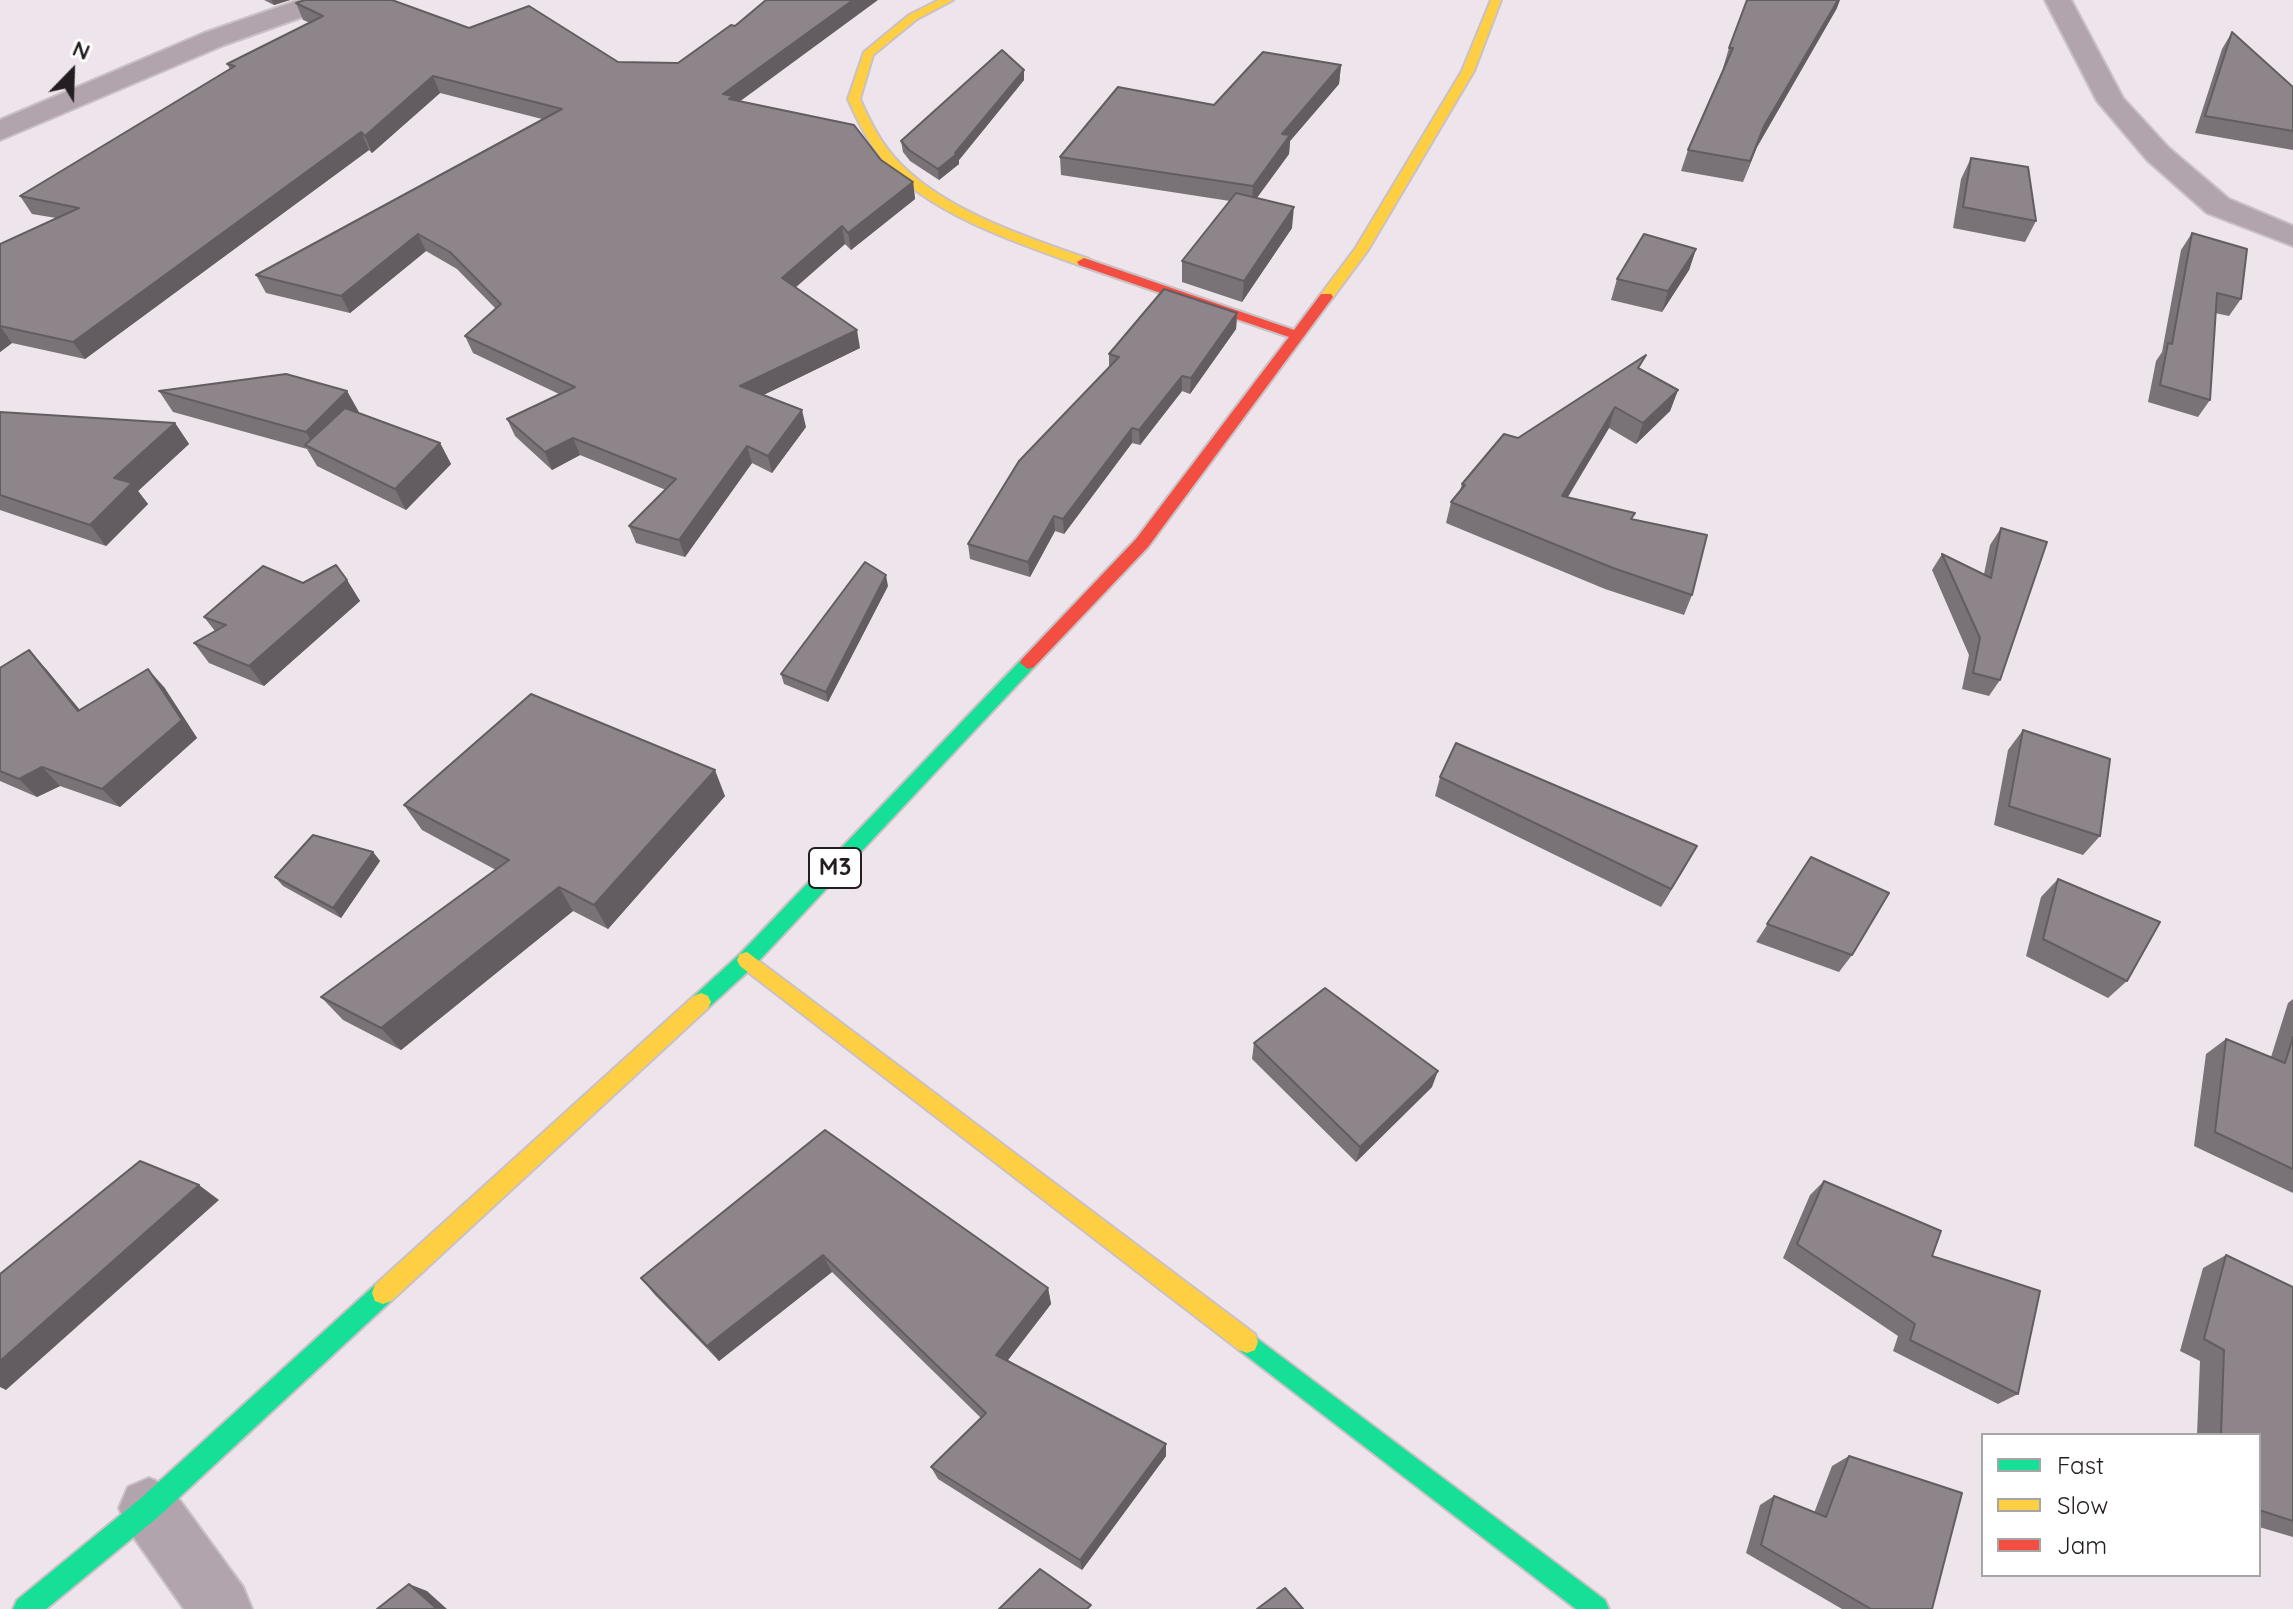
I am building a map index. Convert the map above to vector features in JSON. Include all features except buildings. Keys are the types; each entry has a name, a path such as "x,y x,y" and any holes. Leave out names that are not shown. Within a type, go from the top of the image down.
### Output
{"main road":[{"path":"948,0 913,17 868,54 854,99 869,134 897,169 950,205 1039,247 1299,336"},
{"name":"M3","path":"26,1609 149,1508 747,960 1142,543 1361,250 1468,71 1496,0"},
{"path":"747,960 1596,1609"}],"street":[{"path":"0,131 214,39 324,0"},
{"path":"2058,0 2111,101 2158,154 2218,206 2293,237"},
{"path":"149,1508 221,1609"}],"traffic: fast":[{"path":"701,1002 747,960 1028,663"},
{"path":"26,1609 149,1508 383,1293"},
{"path":"1247,1342 1596,1609"}],"traffic: slow":[{"path":"948,0 913,17 868,54 854,99 867,126 896,167 934,196 1012,235 1084,262"},
{"path":"1326,297 1361,250 1468,71 1496,0"},
{"path":"747,960 1247,1342"},
{"path":"383,1293 701,1002"}],"traffic: jam":[{"path":"1084,262 1299,336"},
{"path":"1028,663 1142,543 1326,297"}]}
